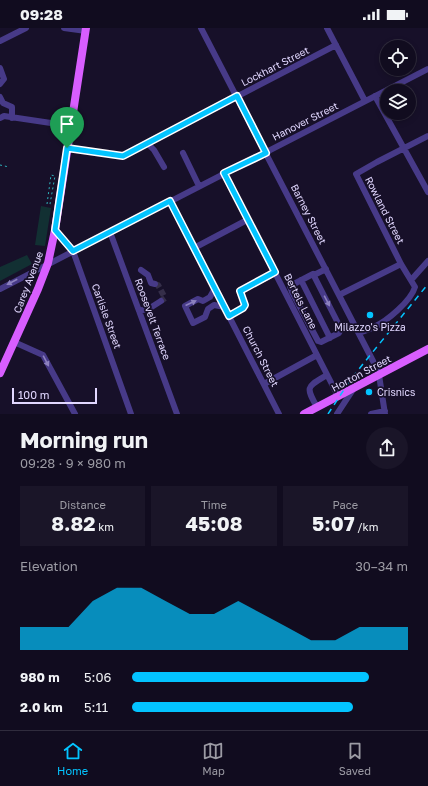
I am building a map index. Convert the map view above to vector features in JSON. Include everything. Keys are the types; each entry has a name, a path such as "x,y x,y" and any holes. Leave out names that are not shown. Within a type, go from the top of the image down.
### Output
{"main road":[{"name":"Carey Avenue","path":"0,373 38,289 48,263 55,230 86,30"},
{"name":"Horton Street","path":"310,411 428,349"}],"street":[{"path":"0,42 26,28"},
{"path":"64,28 86,30"},
{"name":"Barney Street","path":"201,28 373,361 378,375 385,413"},
{"path":"327,28 365,101"},
{"name":"Lockhart Street","path":"67,148 123,156 336,45"},
{"path":"0,68 4,79 0,84"},
{"name":"Hanover Street","path":"0,288 428,69"},
{"path":"375,96 428,192"},
{"path":"0,97 3,103 12,107 12,118"},
{"path":"0,118 4,116 71,126"},
{"name":"Rowland Street","path":"401,264 356,174 428,136"},
{"path":"147,143 154,150 164,167"},
{"path":"183,153 199,186"},
{"name":"Bertels Lane","path":"224,173 338,396"},
{"name":"Church Street","path":"170,201 279,414"},
{"path":"194,248 247,220"},
{"name":"Carlisle Street","path":"55,230 73,251 129,413"},
{"name":"Roosevelt Terrace","path":"110,232 177,414"},
{"path":"412,280 428,261"},
{"path":"339,295 401,264 412,280 415,287 414,292 406,302 389,318 374,327 359,333"},
{"path":"312,274 341,329 339,333 321,342 318,341 290,286 314,272 325,267"},
{"path":"141,270 148,275 151,283 155,284"},
{"path":"229,316 243,308 245,305 240,291 275,272"},
{"path":"301,280 330,338"},
{"path":"215,288 210,297 203,301 198,299 184,306 193,323 205,317 208,308 214,305 225,307"},
{"path":"139,311 150,308 161,301"},
{"path":"14,342 43,355 75,414"},
{"path":"264,384 317,355"},
{"path":"310,411 310,386 327,375"},
{"path":"337,414 354,388"},
{"path":"371,414 385,413"}],"path":[{"path":"0,165 9,167"},
{"path":"46,204 51,175 55,176 50,204 52,206"}],"green space":[{"path":"41,206 51,208 45,246 35,245"},
{"path":"27,255 32,264 0,281 0,267"}],"tunnel":[{"path":"155,284 158,285 165,298 161,301"}],"railway":[{"path":"328,414 349,382 428,284"}],"place":[{"name":"Milazzo's Pizza","path":"370,315"},
{"name":"Crisnics","path":"369,392"}],"route":[{"path":"237,96 266,153 224,173 275,272 242,288 240,293 245,305 243,308 229,316 170,201 73,251 55,230 67,148 123,156 237,96"}]}
